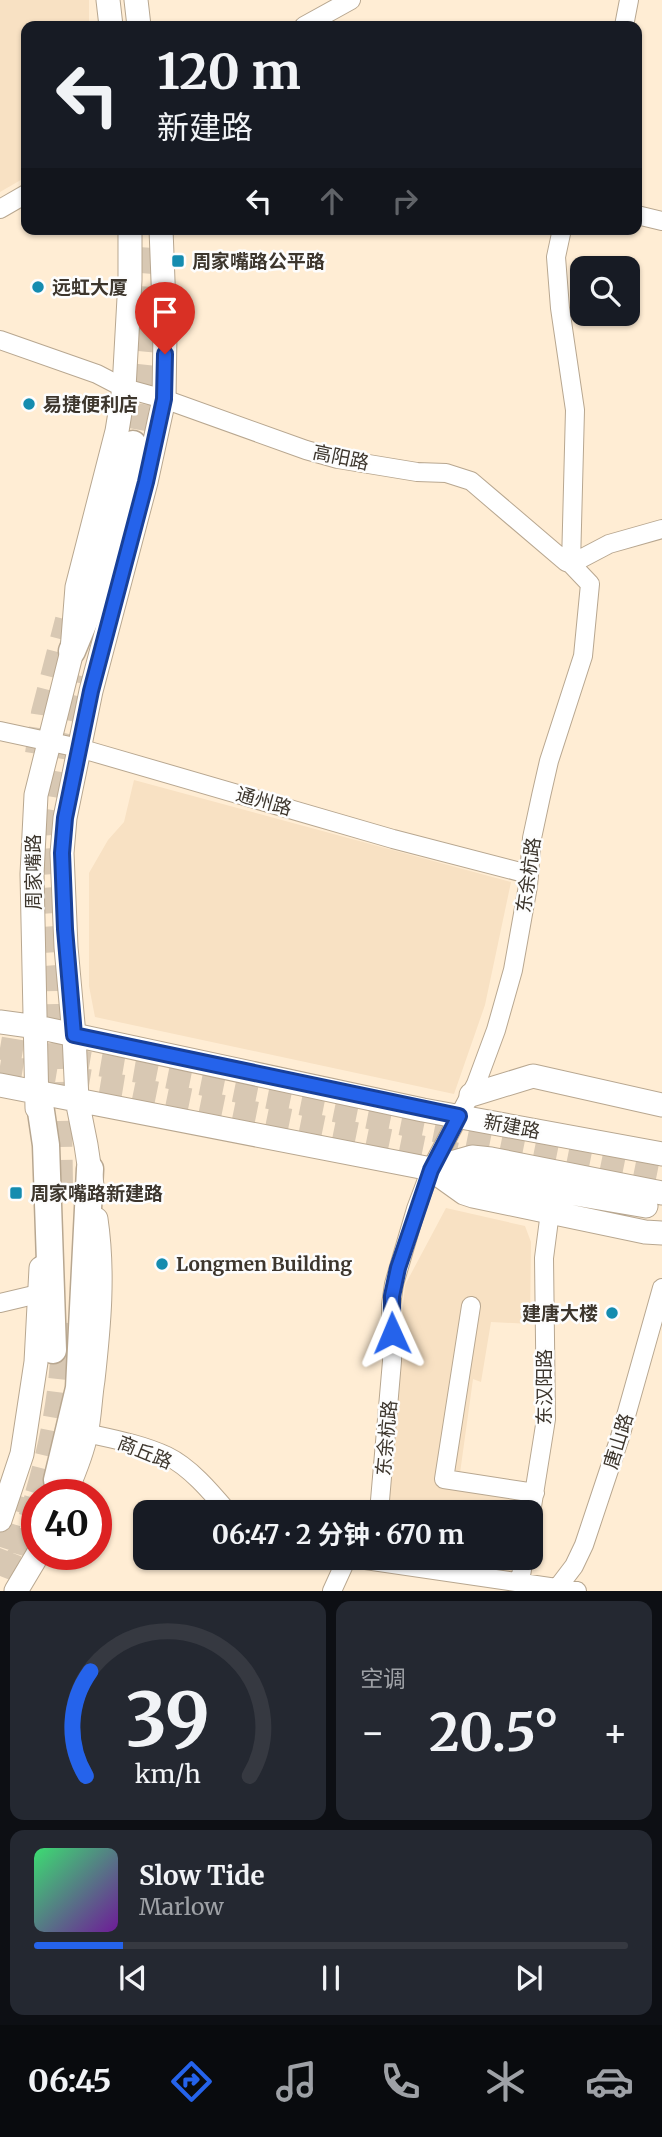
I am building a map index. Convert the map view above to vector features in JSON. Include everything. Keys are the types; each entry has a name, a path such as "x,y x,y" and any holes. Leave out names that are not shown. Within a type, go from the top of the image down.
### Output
{"highway":[{"path":"72,651 89,610 134,444"},
{"path":"38,1091 46,1145 54,1350"},
{"path":"62,1479 79,1388 90,1169"}],"main road":[{"path":"108,0 110,21"},
{"path":"136,0 138,21"},
{"name":"周家嘴路","path":"0,1520 22,1454 36,1362 42,1256 36,1195 38,1091 33,824 47,742 72,651 77,587 117,431 124,388 130,235"},
{"name":"周家嘴路","path":"67,1479 77,1465 86,1433 100,1317 101,1276 90,1169 77,1100 62,853 65,818 91,691 146,482 164,399 166,332 161,235"},
{"name":"新建路","path":"0,1022 37,1027 459,1116 662,1154"},
{"path":"471,1095 533,1076 662,1105"},
{"name":"新建路","path":"0,1085 431,1170 473,1196 645,1232 662,1233"},
{"name":"新建路","path":"431,1170 472,1157 504,1162 654,1200"},
{"path":"16,1591 28,1570"}],"street":[{"path":"313,21 351,0"},
{"path":"625,21 629,0"},
{"path":"0,209 21,197"},
{"path":"642,216 662,221"},
{"path":"561,235 556,257 560,308 575,410 571,564 609,544 662,528"},
{"name":"高阳路","path":"0,340 97,374 124,388 164,399 306,450 338,459 417,472 446,473 471,481 571,564"},
{"name":"东余杭路","path":"380,1500 392,1361 392,1290 416,1209 431,1170 471,1095 496,1030 513,970 533,838 550,761 583,656 590,584 571,564"},
{"name":"通州路","path":"0,731 79,748 393,839 528,874"},
{"name":"东汉阳路","path":"533,1500 545,1419 544,1258 550,1212"},
{"name":"唐山路","path":"556,1589 575,1566 584,1545 620,1437 662,1288"},
{"path":"0,1303 38,1294"},
{"path":"471,1306 444,1479 534,1493"},
{"name":"商丘路","path":"86,1433 131,1443 169,1457 205,1485 218,1500"},
{"path":"332,1591 342,1570"},
{"path":"448,1570 577,1591"},
{"path":"520,1581 522,1570"}],"shaded area":[{"path":"0,0 89,0 89,21 21,21 21,180 0,192"},
{"path":"134,780 511,882 485,1005 454,1094 95,1017 89,986 89,873 108,840 124,822"},
{"path":"446,1208 525,1226 531,1242 530,1324 491,1322 481,1382 473,1379 460,1473 527,1485 524,1500 386,1500 405,1285"}],"tunnel":[{"path":"125,467 140,379 153,235"},
{"path":"38,754 44,713 68,620"},
{"path":"60,1186 57,967 47,828 77,675"},
{"path":"0,1048 142,1072 662,1176"},
{"path":"0,1066 127,1087 461,1155"},
{"path":"42,1479 57,1409 63,1366 64,1323"},
{"path":"0,1547 17,1495"},
{"path":"0,1576 17,1533"}],"place":[{"name":"周家嘴路公平路","path":"178,261"},
{"name":"远虹大厦","path":"38,287"},
{"name":"易捷便利店","path":"29,404"},
{"name":"周家嘴路新建路","path":"16,1193"},
{"name":"Longmen Building","path":"162,1264"},
{"name":"建唐大楼","path":"612,1313"}],"route":[{"path":"165,354 164,399 146,482 91,691 65,818 62,853 65,929 74,1035 459,1116 431,1170 416,1209 392,1290 392,1333"}]}
